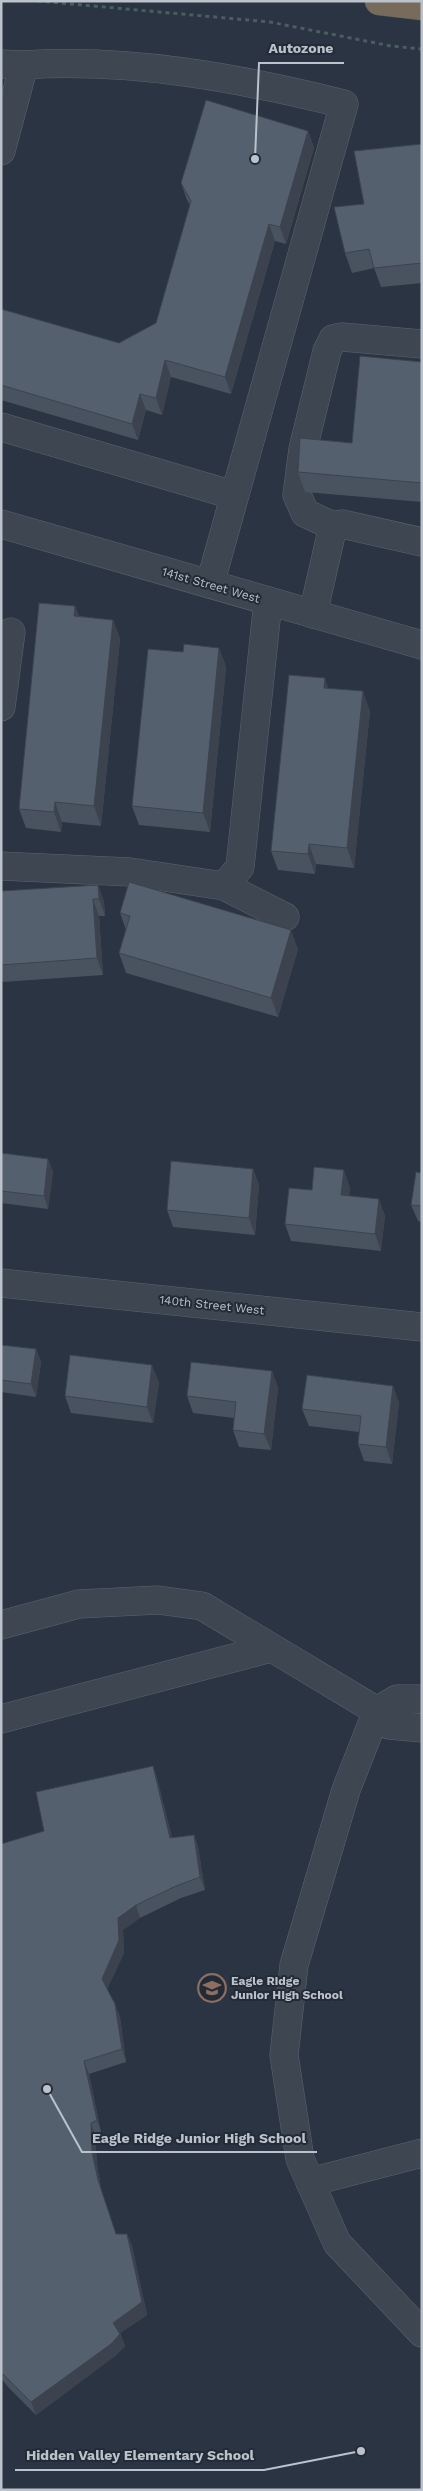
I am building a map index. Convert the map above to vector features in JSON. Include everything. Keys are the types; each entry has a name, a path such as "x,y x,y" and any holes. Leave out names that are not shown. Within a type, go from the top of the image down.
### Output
{"highway":[{"path":"379,1 422,6"}],"street":[{"path":"1,151 13,64 66,62 163,70 272,86 344,104 233,495 210,584"},
{"path":"422,344 342,337 333,339 327,351 303,449 297,495 305,513 333,526 342,524 422,542"},
{"path":"1,427 233,495"},
{"name":"141st Street West","path":"1,524 422,645"},
{"path":"313,614 333,526"},
{"path":"224,886 240,867 268,601"},
{"path":"1,707 11,632"},
{"path":"1,866 130,872 224,886 285,917"},
{"name":"140th Street West","path":"1,1283 422,1327"},
{"path":"1,1625 79,1604 158,1600 202,1606 377,1712 389,1725 422,1728"},
{"path":"1,1719 271,1648"},
{"path":"422,1699 397,1699 377,1712 346,1790 294,1965 284,2055 300,2159 337,2242 422,2334"},
{"path":"310,2182 422,2153"}],"path":[{"path":"38,1 270,22 391,46 422,49"}],"building":[{"path":"206,100 308,131 280,227 269,224 225,377 165,360 156,398 140,394 132,424 1,385 1,309 119,343 156,323 191,201 181,183"},
{"path":"422,144 422,263 374,268 369,249 345,253 334,207 364,204 354,151"},
{"path":"360,356 422,362 422,483 298,472 300,438 352,443"},
{"path":"39,603 75,606 74,616 113,620 94,806 55,802 54,812 19,809"},
{"path":"184,644 219,648 203,813 132,806 148,649 183,652"},
{"path":"289,675 325,678 324,688 363,691 347,848 309,844 308,854 271,851"},
{"path":"129,882 291,930 271,998 119,953 130,916 120,913"},
{"path":"98,885 99,899 93,899 97,958 1,965 1,891"},
{"path":"1,1153 48,1159 44,1196 1,1191"},
{"path":"171,1161 253,1169 249,1218 167,1210"},
{"path":"314,1167 344,1170 341,1195 379,1199 375,1234 285,1224 289,1188 312,1190"},
{"path":"416,1172 422,1173 422,1206 411,1205"},
{"path":"1,1345 36,1349 31,1384 1,1380"},
{"path":"70,1355 152,1365 147,1407 65,1396"},
{"path":"191,1362 272,1371 264,1434 233,1430 236,1402 187,1396"},
{"path":"307,1375 393,1386 386,1447 358,1444 361,1416 302,1409"},
{"path":"153,1766 170,1838 194,1835 200,1877 136,1905 118,1918 119,1940 102,1979 115,2004 122,2049 84,2061 97,2120 91,2123 92,2152 98,2180 116,2234 127,2234 142,2302 113,2323 120,2334 111,2344 31,2402 1,2372 1,1844 44,1831 36,1792"}],"place":[{"name":"Autozone","path":"255,159"},
{"name":"Eagle Ridge Junior HIgh School","path":"212,1988"},
{"name":"Eagle Ridge Junior High School","path":"47,2089"},
{"name":"Hidden Valley Elementary School","path":"361,2451"}]}
